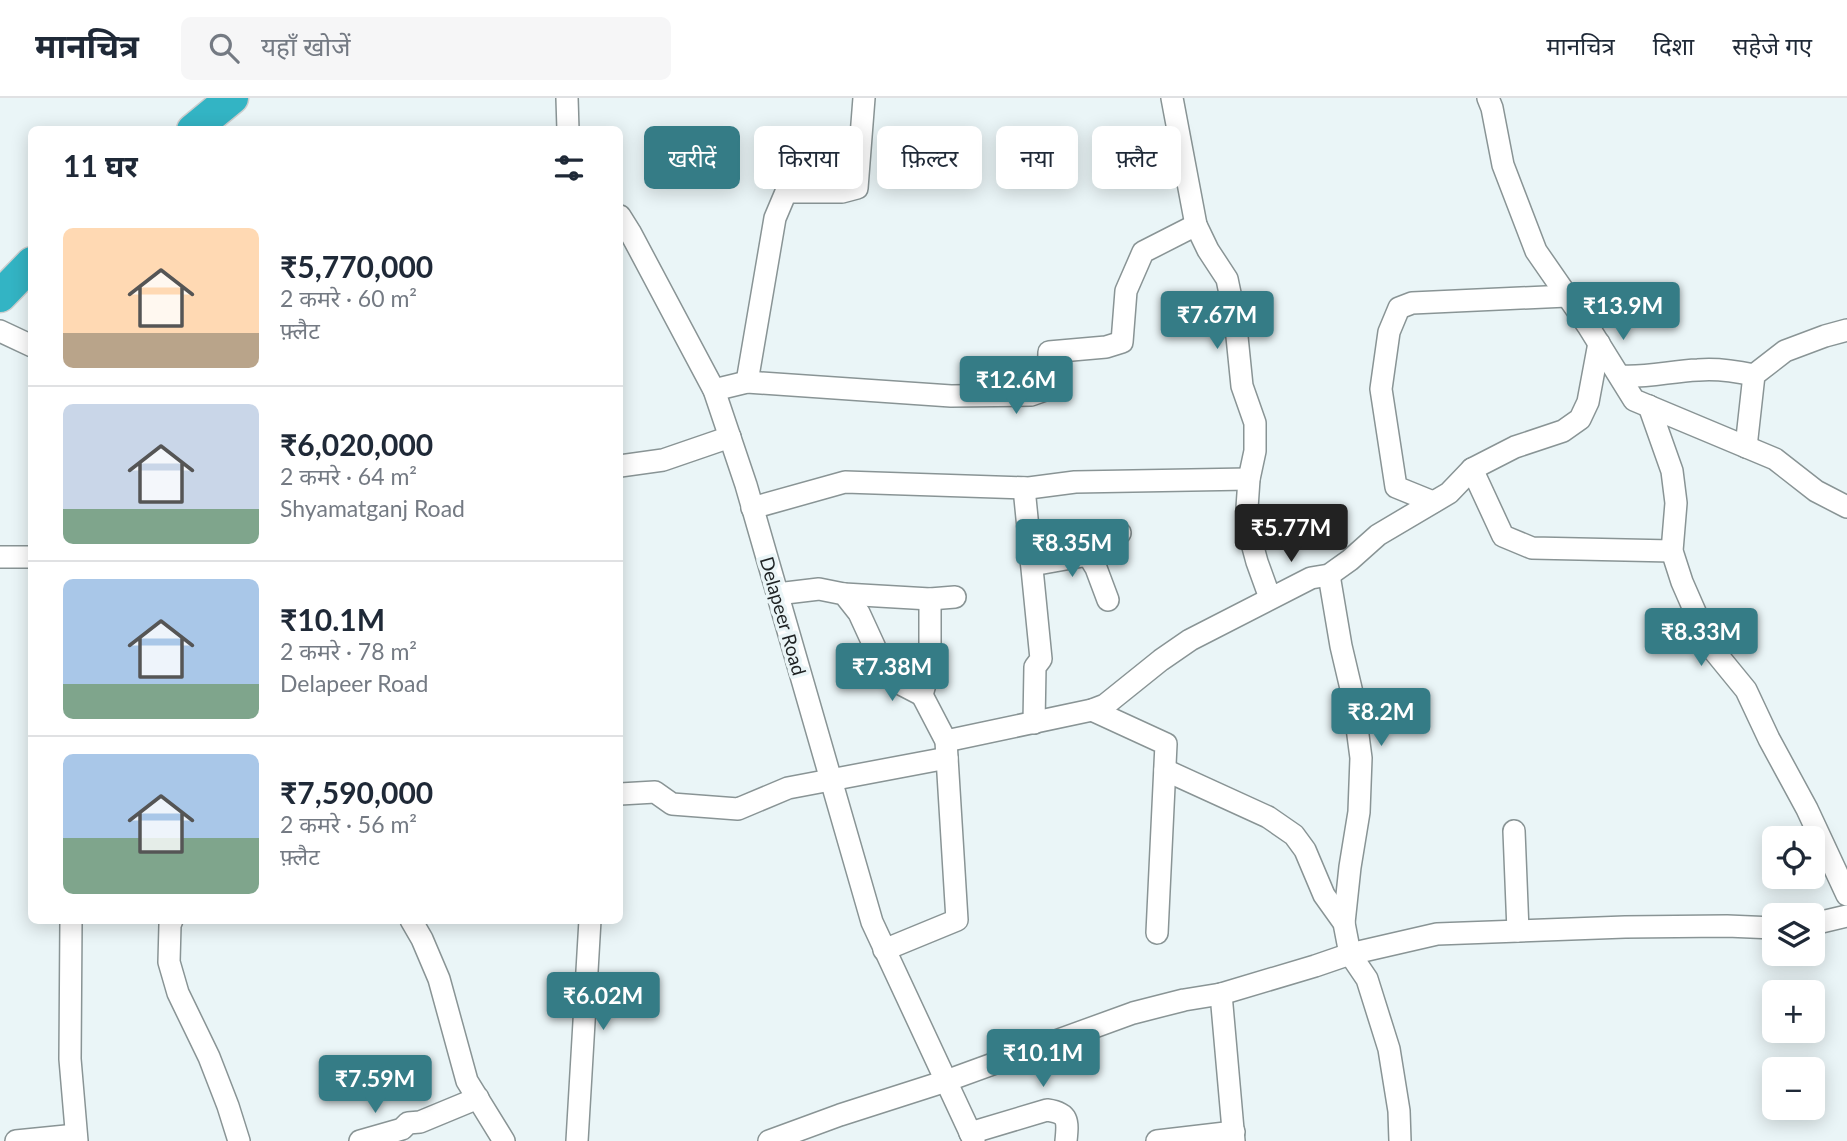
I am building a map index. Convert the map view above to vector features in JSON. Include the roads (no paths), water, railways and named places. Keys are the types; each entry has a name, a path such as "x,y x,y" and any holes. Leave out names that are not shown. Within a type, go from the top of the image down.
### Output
{"highway":[{"path":"172,126 205,98"},
{"path":"198,126 232,98"},
{"path":"0,296 28,267"},
{"path":"0,316 28,288"}],"street":[{"path":"567,98 568,126"},
{"path":"747,382 775,218 786,192 842,192 857,188 864,98"},
{"path":"1172,98 1196,225 1227,279 1235,317 1242,386 1255,423 1255,451 1247,508 1250,536 1256,562 1270,598"},
{"path":"1488,98 1503,165 1536,251 1634,400 1775,459 1816,491 1847,506"},
{"name":"Delapeer Road","path":"623,221 714,390 752,508 872,922 972,1137"},
{"path":"714,390 747,382 951,396 1031,395 1048,389 1049,352 1106,347 1122,342 1126,290 1143,252 1196,225"},
{"path":"1433,502 1396,488 1381,389 1389,332 1399,308 1412,303 1567,296"},
{"path":"1746,447 1754,375 1785,351 1847,330"},
{"path":"0,331 28,344"},
{"path":"623,794 655,792 672,804 737,809 788,788 830,780 1105,705 1189,640 1311,578 1329,575 1378,535 1449,493 1472,469 1515,447 1563,431 1580,419 1588,402 1599,343"},
{"path":"1620,376 1665,375 1697,370 1730,370 1754,375"},
{"path":"1649,406 1672,471 1676,503 1672,551 1682,582 1710,646 1746,690 1807,809 1847,895"},
{"path":"623,466 663,460 730,438"},
{"path":"1472,469 1503,536 1532,548 1672,551"},
{"path":"752,508 845,482 1024,488 1075,482 1249,479"},
{"path":"1024,488 1041,659 1035,667 1034,723"},
{"path":"1108,600 1083,544 1094,536 1120,533"},
{"path":"1032,565 1088,555"},
{"path":"0,557 28,557"},
{"path":"1329,575 1353,697 1361,758 1359,812 1344,923 1350,954 1367,979 1389,1049 1399,1111 1400,1141"},
{"path":"777,594 819,589 844,594 930,599 955,597"},
{"path":"844,594 859,613 893,680 922,695 947,749 957,920 884,950"},
{"path":"922,695 930,666 930,599"},
{"path":"1092,710 1166,744 1157,933"},
{"path":"1165,770 1268,817 1294,835 1305,850 1324,895 1344,923"},
{"path":"1514,831 1518,931"},
{"path":"1825,921 1847,916"},
{"path":"16,1141 76,1138 70,1059 71,924"},
{"path":"170,924 169,962 178,993 209,1057 239,1141"},
{"path":"413,924 439,979 467,1081 504,1141"},
{"path":"577,1141 590,924"},
{"path":"769,1141 840,1115 947,1082 1133,1013 1221,994 1350,954 1437,934 1727,926 1762,927"},
{"path":"1157,1141 1234,1136 1221,994"},
{"path":"360,1141 402,1135 408,1123 420,1122 478,1098"},
{"path":"972,1137 1047,1110 1059,1112 1065,1117 1066,1141"}]}
